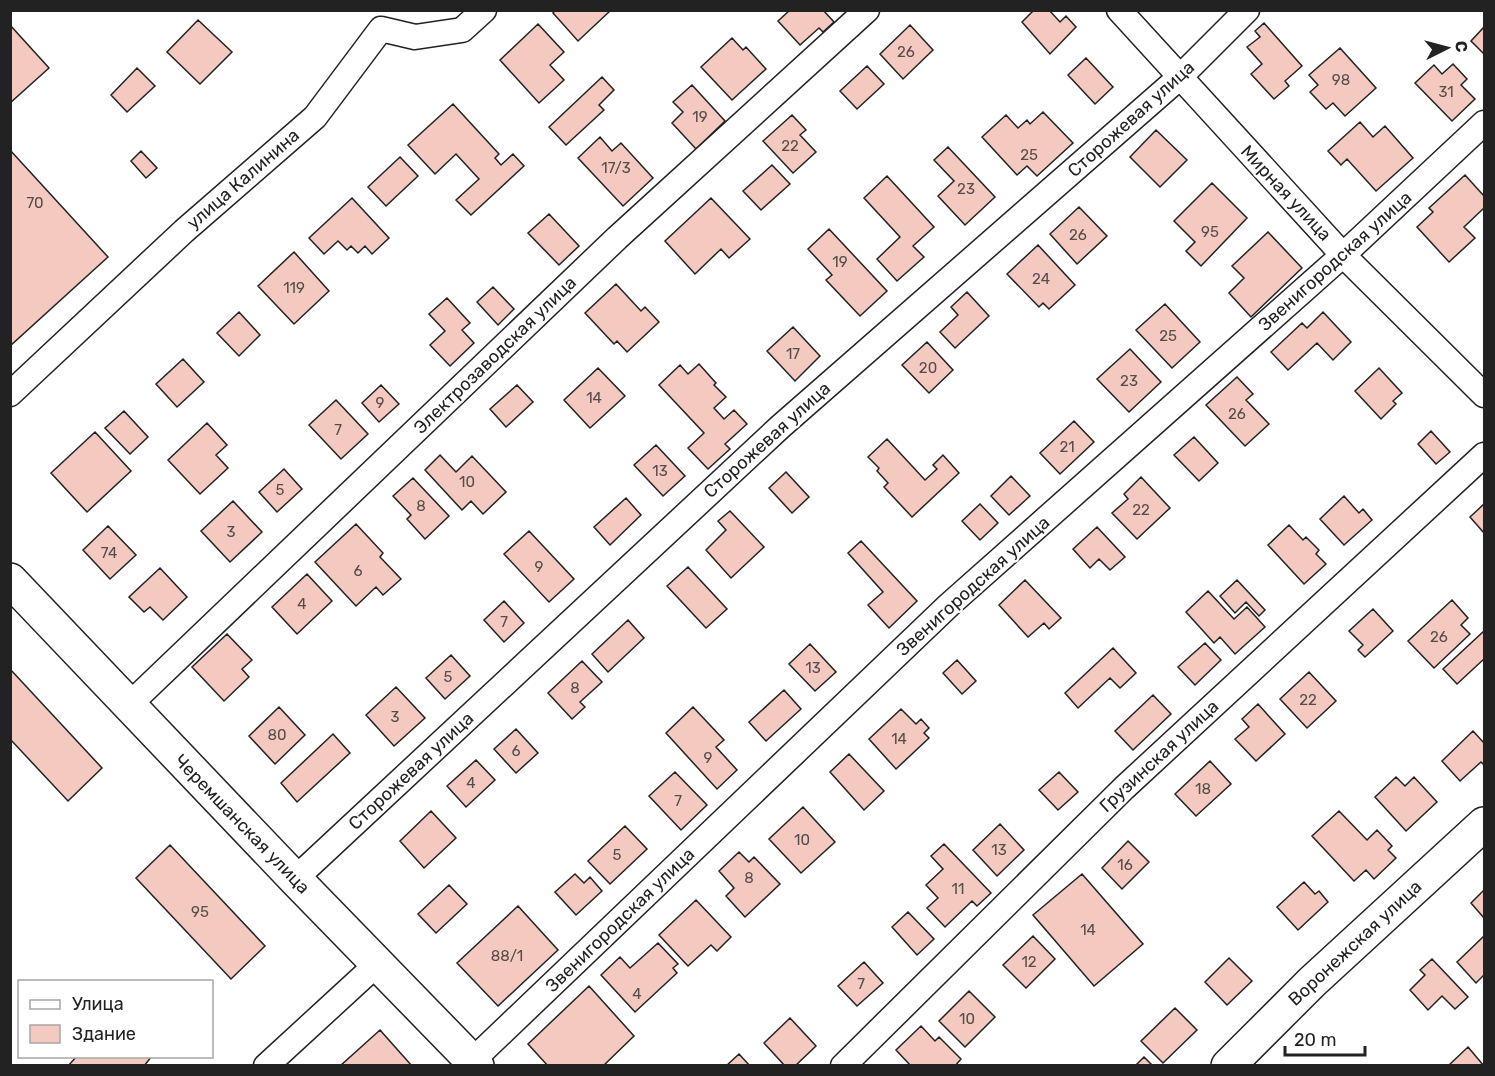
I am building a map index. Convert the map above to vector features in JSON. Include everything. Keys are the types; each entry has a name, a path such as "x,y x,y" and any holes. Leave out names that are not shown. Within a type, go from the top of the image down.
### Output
{"street":[{"name":"улица Калинина","path":"10,394 184,231 315,117 381,29 415,37 462,30 484,10"},
{"name":"Электрозаводская улица","path":"129,705 617,238 867,10"},
{"name":"Мирная улица","path":"1119,10 1343,255 1485,395"},
{"name":"Сторожевая улица","path":"295,879 780,427 1180,77 1247,10"},
{"name":"Звенигородская улица","path":"475,1063 949,605 1343,255 1485,123"},
{"name":"Грузинская улица","path":"843,1065 1124,788 1485,455"},
{"name":"Черемшанская улица","path":"14,591 129,705 475,1063"},
{"name":"Воронежская улица","path":"1228,1065 1312,982 1485,824"},
{"path":"266,1065 377,964"}],"building":[{"path":"555,10 610,11 578,41 553,13"},
{"path":"790,10 823,10 834,22 823,32 819,28 800,45 778,21"},
{"path":"1034,10 1049,10 1060,22 1066,16 1076,27 1050,54 1022,22"},
{"path":"198,20 232,52 200,84 167,52"},
{"path":"1264,23 1302,66 1285,81 1289,86 1274,99 1251,74 1262,64 1247,47 1260,37 1255,31"},
{"path":"538,24 564,52 550,65 564,80 539,103 500,60"},
{"path":"10,25 49,68 10,103"},
{"path":"910,25 933,50 903,79 880,54"},
{"path":"1484,27 1484,54 1471,41"},
{"path":"732,38 743,50 746,47 766,69 732,100 701,67"},
{"path":"1340,48 1376,88 1345,116 1333,103 1326,109 1310,92 1318,85 1309,75"},
{"path":"1086,58 1113,87 1095,104 1068,75"},
{"path":"1453,64 1467,79 1461,85 1475,99 1452,121 1415,83 1434,65 1442,74"},
{"path":"867,66 884,84 857,109 840,91"},
{"path":"137,68 155,86 127,112 111,95"},
{"path":"602,77 614,90 599,105 604,110 566,145 549,127"},
{"path":"692,85 725,121 696,149 672,123 683,112 673,102"},
{"path":"453,104 499,154 495,158 501,165 513,154 524,166 471,215 456,200 479,179 456,154 435,174 408,145"},
{"path":"1043,112 1073,143 1037,176 1027,166 1017,175 982,137 1006,115 1018,128 1027,120 1030,124"},
{"path":"792,115 806,130 800,135 816,152 793,173 763,141"},
{"path":"1360,122 1373,137 1385,126 1413,158 1376,191 1347,159 1341,165 1328,151"},
{"path":"1156,130 1187,160 1160,187 1130,157"},
{"path":"600,137 612,151 621,143 653,178 623,206 578,158"},
{"path":"948,147 995,197 965,225 938,196 954,181 934,160"},
{"path":"10,150 108,257 10,346"},
{"path":"141,151 157,168 146,178 131,161"},
{"path":"400,157 418,176 386,206 368,187"},
{"path":"772,165 790,184 761,210 743,191"},
{"path":"1465,175 1484,196 1484,208 1464,227 1475,238 1449,262 1417,227 1433,212 1429,208"},
{"path":"887,176 934,227 913,246 924,257 897,281 877,259 900,237 864,198"},
{"path":"1212,183 1247,218 1201,266 1186,251 1195,242 1174,221"},
{"path":"352,198 389,238 372,254 365,246 358,253 351,246 347,250 338,241 324,254 309,238"},
{"path":"711,198 750,239 729,258 721,249 695,274 665,241"},
{"path":"1079,207 1107,236 1077,264 1050,234"},
{"path":"549,214 579,246 559,265 528,233"},
{"path":"829,229 887,291 860,316 826,280 832,275 808,249"},
{"path":"1268,232 1302,268 1251,317 1229,293 1244,278 1232,266"},
{"path":"1038,245 1075,285 1049,309 1043,303 1039,307 1007,274"},
{"path":"294,252 329,291 294,324 258,286"},
{"path":"616,284 641,311 645,307 659,322 627,352 617,341 614,344 585,313"},
{"path":"493,287 514,309 498,325 477,302"},
{"path":"967,292 989,316 955,348 940,332 958,315 951,307"},
{"path":"447,298 470,323 462,330 474,343 450,366 430,345 445,331 429,314"},
{"path":"1165,304 1200,342 1172,368 1136,330"},
{"path":"239,312 260,335 239,356 217,333"},
{"path":"1323,312 1351,342 1333,360 1317,343 1288,370 1271,352 1302,323 1307,328"},
{"path":"793,327 820,356 795,381 767,351"},
{"path":"927,342 953,370 929,393 902,365"},
{"path":"1130,349 1161,382 1129,412 1097,379"},
{"path":"183,359 204,382 177,407 156,384"},
{"path":"699,364 726,397 714,408 724,419 734,410 747,424 725,444 730,449 708,469 688,448 704,433 659,385 680,365 688,374"},
{"path":"598,368 625,396 590,428 564,400"},
{"path":"1379,368 1402,393 1393,401 1396,404 1381,419 1355,391"},
{"path":"1237,377 1253,394 1246,400 1269,424 1245,446 1206,405"},
{"path":"381,385 399,404 379,422 362,403"},
{"path":"517,385 533,402 506,427 490,409"},
{"path":"336,400 368,434 341,459 309,425"},
{"path":"124,411 148,437 130,454 105,428"},
{"path":"1074,421 1094,442 1060,474 1040,453"},
{"path":"207,423 227,445 216,455 228,468 200,494 168,460"},
{"path":"1431,431 1450,452 1436,464 1418,444"},
{"path":"95,432 131,471 87,512 51,473"},
{"path":"1194,437 1218,463 1199,481 1174,455"},
{"path":"887,439 925,480 937,469 933,465 943,455 959,473 912,517 884,487 888,483 877,471 879,468 868,457"},
{"path":"656,445 685,476 663,496 634,465"},
{"path":"440,455 456,472 472,456 506,492 483,514 471,501 462,510 425,470"},
{"path":"284,469 302,489 277,512 259,492"},
{"path":"786,472 809,497 792,513 769,488"},
{"path":"1011,476 1030,496 1009,515 991,496"},
{"path":"1141,477 1170,508 1137,539 1112,513 1128,499 1124,494"},
{"path":"413,478 449,516 425,539 407,519 411,515 393,496"},
{"path":"1344,496 1359,513 1363,509 1372,520 1344,545 1320,519"},
{"path":"626,498 641,515 610,545 594,527"},
{"path":"233,501 262,532 230,562 201,531"},
{"path":"980,504 998,523 980,540 962,521"},
{"path":"1484,504 1484,533 1470,517"},
{"path":"730,511 764,547 731,578 706,550 726,530 718,521"},
{"path":"356,524 383,553 380,557 401,579 383,595 376,587 356,606 315,562"},
{"path":"1289,525 1303,540 1306,537 1319,550 1316,554 1326,564 1304,584 1268,545"},
{"path":"108,526 136,555 110,579 83,550"},
{"path":"1097,527 1125,557 1110,570 1099,559 1090,568 1073,549"},
{"path":"529,531 574,579 549,602 504,554"},
{"path":"861,541 917,601 889,628 868,605 883,592 848,553"},
{"path":"688,567 727,609 706,628 667,586"},
{"path":"160,568 187,597 163,620 150,607 144,612 129,597"},
{"path":"307,574 332,601 297,634 272,607"},
{"path":"1025,580 1061,618 1049,629 1044,623 1028,637 999,605"},
{"path":"1237,580 1265,610 1259,616 1246,602 1235,613 1220,596"},
{"path":"1208,591 1234,619 1247,607 1265,627 1235,654 1220,637 1214,643 1186,612"},
{"path":"1452,600 1468,618 1461,625 1470,634 1434,668 1408,641"},
{"path":"504,601 524,623 504,642 484,620"},
{"path":"1373,609 1393,631 1365,657 1358,650 1363,645 1349,631"},
{"path":"628,620 644,638 608,672 592,654"},
{"path":"1484,631 1484,659 1457,684 1443,669"},
{"path":"227,634 252,660 242,669 249,677 224,701 192,667"},
{"path":"1205,643 1221,660 1195,685 1178,667"},
{"path":"810,644 836,672 815,691 789,664"},
{"path":"1113,648 1136,673 1120,688 1110,678 1078,708 1065,693"},
{"path":"451,655 470,676 445,699 426,678"},
{"path":"957,660 976,681 962,694 943,673"},
{"path":"582,661 602,682 580,702 585,707 572,719 548,693"},
{"path":"10,669 102,768 68,801 10,739"},
{"path":"1309,672 1336,701 1307,728 1280,699"},
{"path":"396,687 425,718 394,746 366,715"},
{"path":"784,690 801,709 766,741 749,722"},
{"path":"1153,695 1171,714 1133,750 1115,731"},
{"path":"1258,704 1285,734 1256,761 1235,739 1249,727 1242,719"},
{"path":"279,707 305,735 275,764 249,736"},
{"path":"693,707 724,740 716,747 737,770 717,789 666,733"},
{"path":"901,709 916,724 921,719 929,728 924,733 929,738 896,769 869,739"},
{"path":"516,729 538,753 516,773 494,749"},
{"path":"1473,731 1484,743 1484,765 1481,762 1460,781 1442,761"},
{"path":"333,734 350,753 297,802 281,783"},
{"path":"849,754 884,791 864,810 830,772"},
{"path":"476,760 495,780 466,807 447,786"},
{"path":"1210,761 1231,784 1196,816 1175,794"},
{"path":"675,772 707,805 681,830 649,796"},
{"path":"1059,772 1078,792 1058,810 1039,790"},
{"path":"1396,777 1405,786 1414,777 1437,802 1406,831 1375,797"},
{"path":"803,807 835,842 801,873 769,839"},
{"path":"431,811 456,838 424,868 400,841"},
{"path":"1339,811 1367,840 1377,830 1392,846 1388,850 1396,858 1374,879 1366,870 1354,881 1312,836"},
{"path":"1000,824 1024,850 997,876 973,850"},
{"path":"625,826 647,849 610,884 588,861"},
{"path":"1128,841 1149,862 1122,889 1102,868"},
{"path":"944,844 991,893 977,906 972,901 945,927 927,908 938,898 926,885 943,869 931,856"},
{"path":"170,845 265,946 231,979 136,878"},
{"path":"739,852 749,862 754,857 780,884 745,917 726,896 734,888 719,871"},
{"path":"575,874 584,883 590,877 602,891 576,915 555,892"},
{"path":"1082,874 1143,944 1094,986 1033,915"},
{"path":"1304,882 1315,894 1319,891 1328,902 1298,930 1277,907"},
{"path":"449,885 467,904 436,933 418,914"},
{"path":"1484,890 1484,918 1471,903"},
{"path":"696,900 731,937 717,951 711,945 688,966 659,935"},
{"path":"518,906 558,950 498,1006 457,963"},
{"path":"908,912 934,939 917,955 892,927"},
{"path":"1033,936 1055,959 1026,988 1003,965"},
{"path":"1484,936 1484,975 1476,983 1457,962"},
{"path":"658,943 678,964 673,968 677,973 635,1012 601,975 620,957 630,968"},
{"path":"1229,958 1252,981 1227,1005 1205,982"},
{"path":"1432,959 1468,997 1455,1009 1442,996 1428,1010 1410,990 1425,975 1420,970"},
{"path":"864,962 883,983 857,1006 838,986"},
{"path":"589,986 634,1036 603,1066 548,1066 528,1044"},
{"path":"969,991 995,1017 965,1047 939,1021"},
{"path":"1175,1008 1197,1030 1163,1063 1141,1041"},
{"path":"790,1018 816,1046 795,1066 785,1066 764,1043"},
{"path":"921,1026 935,1041 939,1037 961,1059 955,1066 911,1066 896,1050"},
{"path":"380,1030 412,1066 340,1066"},
{"path":"1468,1047 1484,1066 1448,1066"},
{"path":"739,1054 750,1066 726,1066"},
{"path":"1144,1057 1153,1066 1135,1066"},
{"path":"75,1058 150,1058 144,1066 68,1066"}]}
